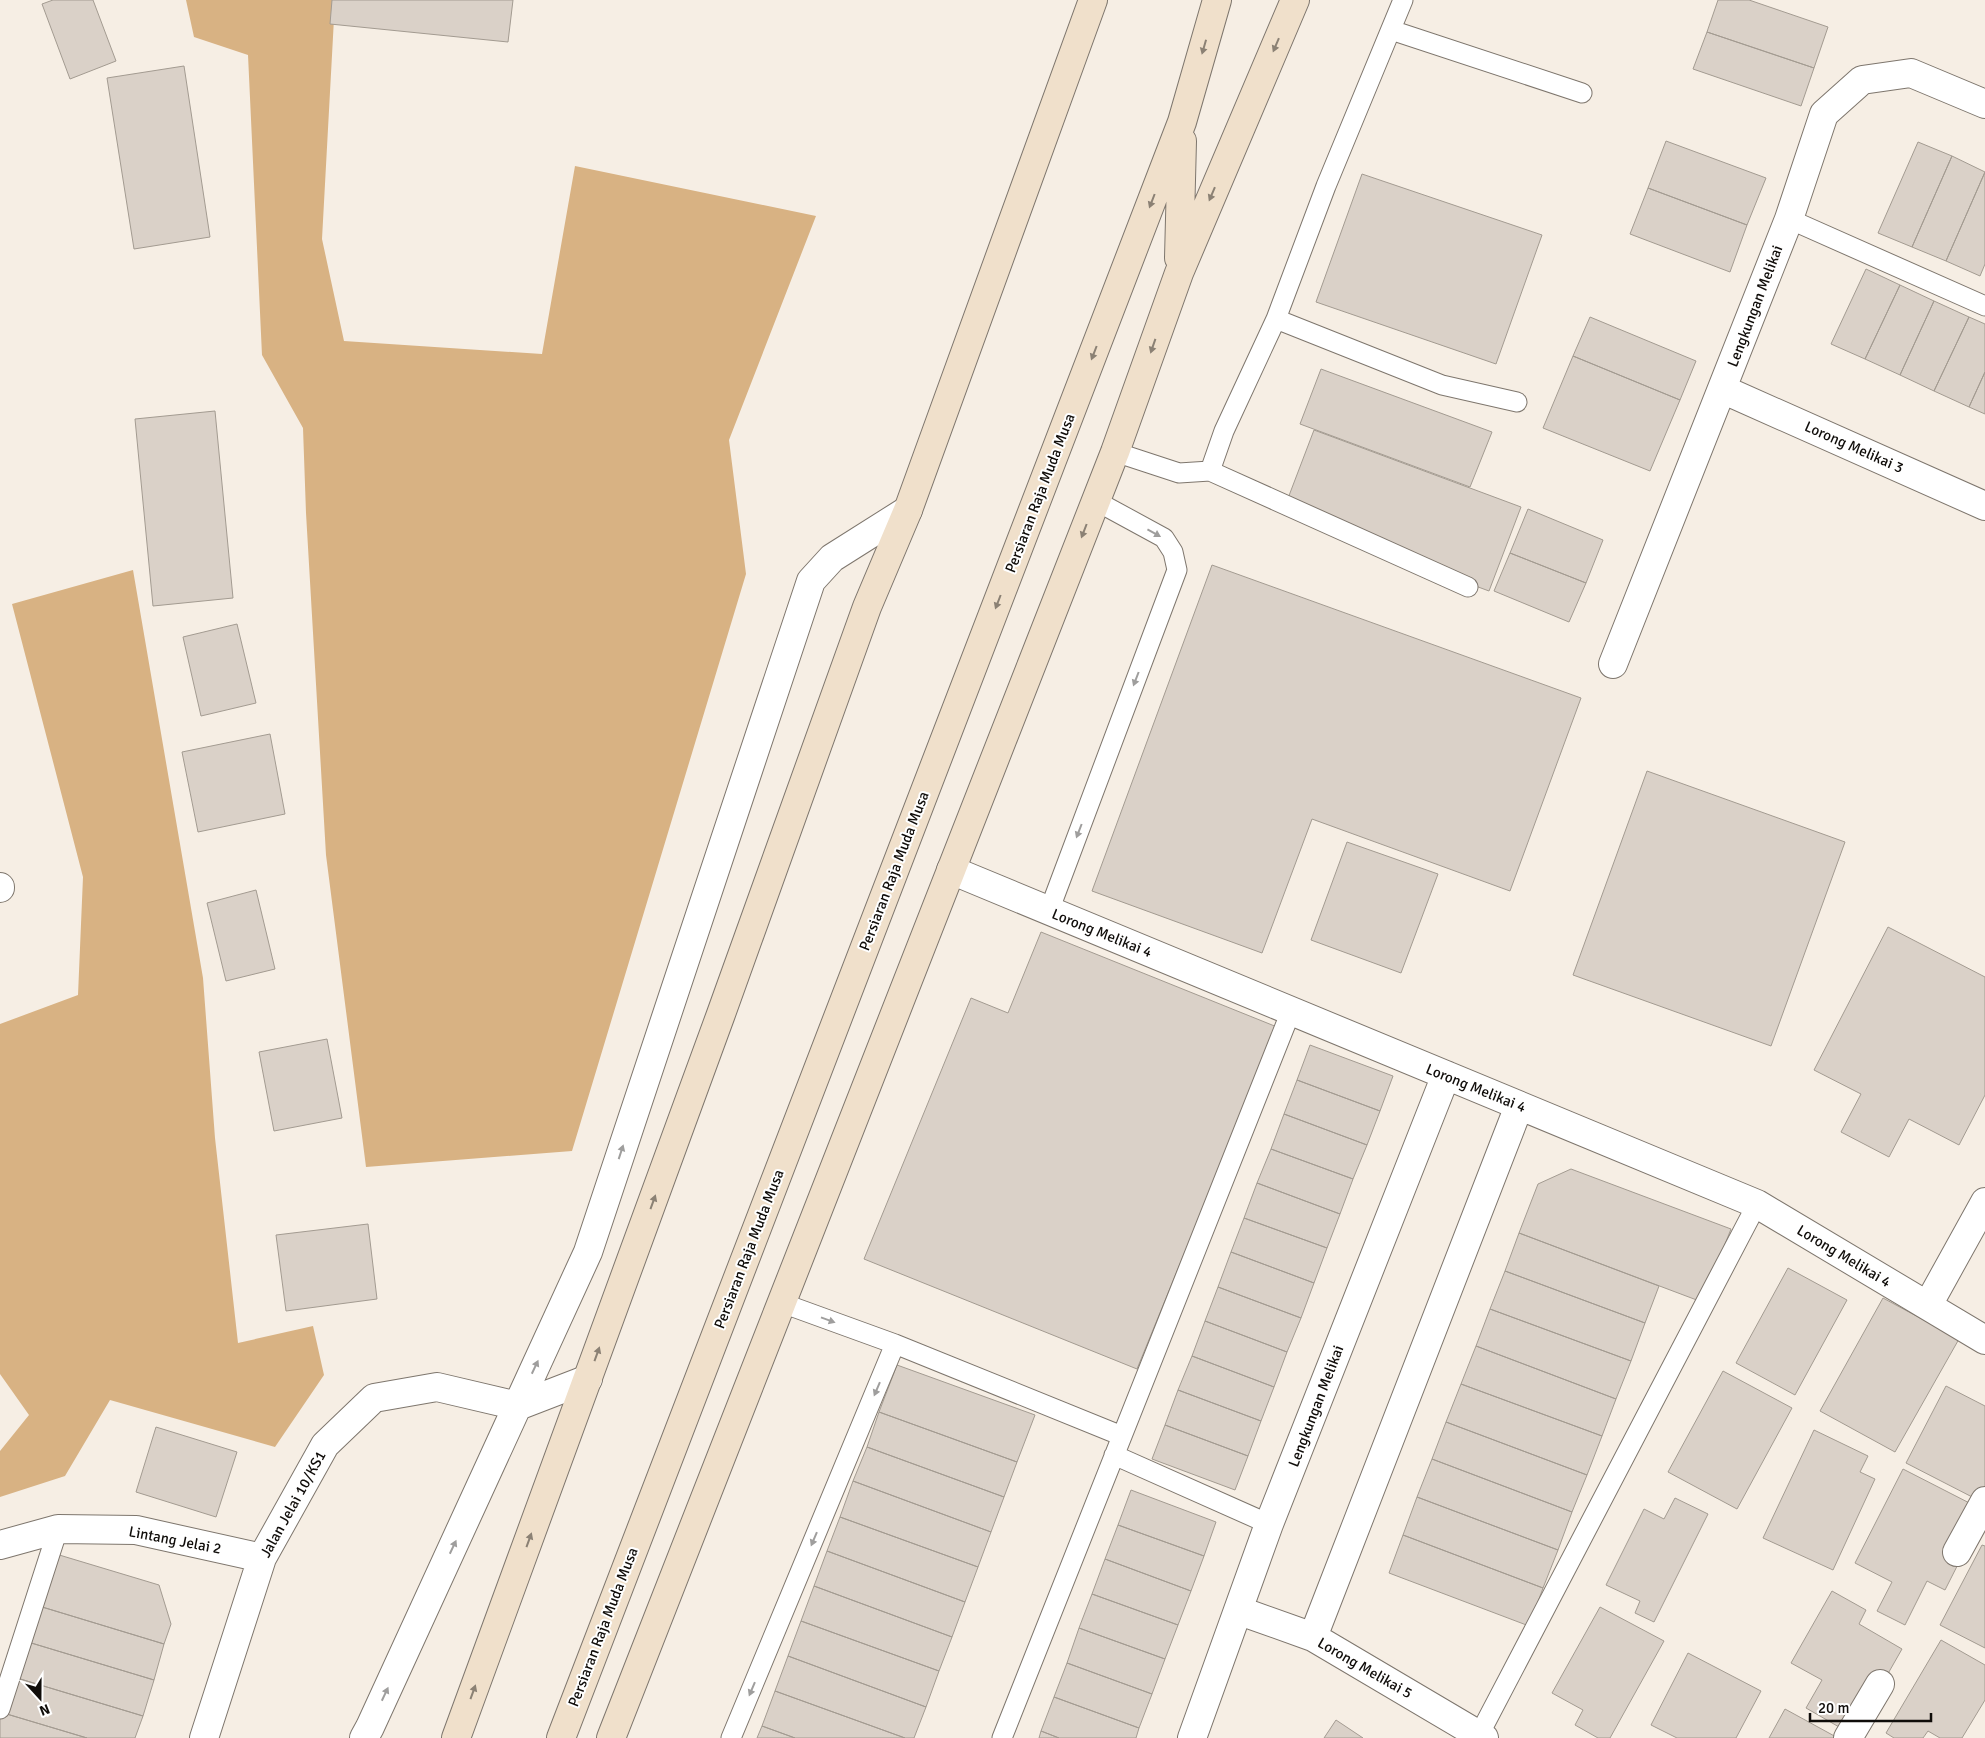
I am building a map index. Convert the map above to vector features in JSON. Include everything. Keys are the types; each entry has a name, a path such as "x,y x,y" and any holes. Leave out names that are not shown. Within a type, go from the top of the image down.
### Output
{"main road":[{"path":"456,1738 722,1014 867,607 908,510 1094,0"},
{"name":"Persiaran Raja Muda Musa","path":"561,1738 1182,122 1217,0"},
{"path":"611,1738 1115,452 1179,273 1295,0"},
{"path":"1179,273 1182,122"}],"street":[{"name":"Lengkungan Melikai","path":"1613,664 1788,219 1824,114 1862,80 1911,73 1985,104"},
{"name":"Lorong Melikai 3","path":"1722,389 1985,506"},
{"path":"364,1738 588,1252 811,582 832,558 908,510"},
{"name":"Lorong Melikai 4","path":"951,870 1757,1204 1985,1340"},
{"name":"Lengkungan Melikai","path":"1192,1738 1240,1611 1270,1524 1446,1075"},
{"path":"1313,1637 1519,1106"},
{"path":"1928,1305 1985,1202"},
{"path":"518,1406 588,1379"},
{"name":"Jalan Jelai 10/KS1","path":"204,1738 262,1558 325,1445 374,1398 437,1386 518,1406"},
{"path":"1957,1552 1985,1501"},
{"name":"Lintang Jelai 2","path":"0,1545 58,1529 136,1530 262,1558"},
{"name":"Lorong Melikai 5","path":"1240,1611 1313,1637 1482,1737"},
{"path":"1848,1738 1880,1684"}],"lane":[{"path":"1210,471 1224,431 1276,318 1326,186 1403,0"},
{"path":"1391,30 1582,93"},
{"path":"1788,219 1985,306"},
{"path":"1276,318 1442,385 1517,402"},
{"path":"1115,452 1179,473 1210,471 1468,587"},
{"path":"1049,911 1176,570 1173,552 1164,538 1096,501"},
{"path":"1002,1738 1292,1011"},
{"path":"1482,1737 1757,1204"},
{"path":"782,1303 895,1344 1122,1436"},
{"path":"732,1738 895,1344"},
{"path":"1114,1455 1270,1524"},
{"path":"0,1708 58,1529"}],"shaded area":[{"path":"186,0 335,0 322,239 344,341 542,354 575,166 816,216 729,440 746,574 572,1151 366,1167 326,855 306,513 303,428 262,355 248,55 194,37"},
{"path":"133,570 203,978 215,1138 238,1343 313,1326 324,1375 275,1447 110,1400 65,1476 0,1497 0,1451 29,1415 0,1374 0,1024 78,995 83,877 12,604"}],"building":[{"path":"53,0 93,0 116,61 70,79 42,4"},
{"path":"332,0 513,0 508,42 330,24"},
{"path":"1718,0 1749,0 1828,27 1814,68 1707,32"},
{"path":"1707,32 1814,68 1801,106 1693,69"},
{"path":"184,66 210,237 134,249 107,78"},
{"path":"1666,141 1766,178 1747,225 1648,188"},
{"path":"1918,142 1952,156 1912,247 1878,233"},
{"path":"1952,156 1985,172 1946,261 1912,247"},
{"path":"1985,172 1985,264 1980,276 1946,261"},
{"path":"1362,174 1542,235 1496,364 1316,302"},
{"path":"1648,188 1747,225 1730,272 1630,234"},
{"path":"1866,269 1900,285 1865,359 1831,344"},
{"path":"1900,285 1934,301 1900,375 1865,359"},
{"path":"1934,301 1969,317 1934,391 1900,375"},
{"path":"1590,317 1696,361 1680,400 1573,356"},
{"path":"1969,317 1985,324 1985,372 1969,407 1934,391"},
{"path":"1573,356 1680,400 1650,471 1543,428"},
{"path":"1321,369 1492,432 1470,487 1300,424"},
{"path":"1985,372 1985,414 1969,407"},
{"path":"215,411 233,598 153,606 135,419"},
{"path":"1314,430 1521,507 1489,591 1282,514"},
{"path":"1528,509 1603,540 1586,583 1510,553"},
{"path":"1510,553 1586,583 1569,622 1494,591"},
{"path":"1212,565 1581,698 1510,891 1312,819 1262,953 1092,891"},
{"path":"237,624 256,703 201,716 183,637"},
{"path":"270,734 285,814 198,832 182,752"},
{"path":"1647,771 1845,842 1771,1046 1573,975"},
{"path":"1347,842 1438,874 1401,973 1311,940"},
{"path":"256,890 275,969 226,981 207,903"},
{"path":"1888,927 1985,977 1985,1095 1959,1145 1909,1119 1889,1157 1841,1132 1861,1094 1814,1070"},
{"path":"1041,932 1277,1027 1137,1369 864,1259 971,998 1008,1013"},
{"path":"327,1039 342,1118 274,1131 259,1052"},
{"path":"1310,1045 1393,1076 1380,1111 1297,1080"},
{"path":"1297,1080 1380,1111 1367,1145 1284,1114"},
{"path":"1284,1114 1367,1145 1353,1179 1271,1149"},
{"path":"1271,1149 1353,1179 1340,1214 1257,1183"},
{"path":"1571,1169 1731,1229 1702,1302 1519,1233 1538,1184"},
{"path":"1257,1183 1340,1214 1327,1248 1244,1218"},
{"path":"1244,1218 1327,1248 1314,1283 1231,1252"},
{"path":"368,1224 377,1299 286,1311 276,1235"},
{"path":"1519,1233 1659,1286 1645,1323 1505,1271"},
{"path":"1231,1252 1314,1283 1301,1318 1218,1287"},
{"path":"1788,1268 1847,1300 1795,1395 1736,1363"},
{"path":"1505,1271 1645,1323 1631,1361 1490,1309"},
{"path":"1218,1287 1301,1318 1287,1352 1205,1321"},
{"path":"1883,1298 1959,1339 1895,1452 1820,1411"},
{"path":"1490,1309 1631,1361 1616,1399 1476,1346"},
{"path":"1205,1321 1287,1352 1274,1387 1192,1356"},
{"path":"1476,1346 1616,1399 1602,1436 1461,1384"},
{"path":"1192,1356 1274,1387 1261,1421 1178,1390"},
{"path":"897,1365 1035,1415 1017,1462 879,1412"},
{"path":"1723,1371 1792,1408 1737,1509 1668,1472"},
{"path":"1461,1384 1602,1436 1587,1475 1446,1422"},
{"path":"1946,1386 1985,1406 1985,1486 1978,1500 1906,1463"},
{"path":"1178,1390 1261,1421 1248,1456 1165,1425"},
{"path":"879,1412 1017,1462 1004,1497 867,1447"},
{"path":"1446,1422 1587,1475 1572,1512 1432,1459"},
{"path":"1165,1425 1248,1456 1235,1490 1152,1459"},
{"path":"156,1427 237,1452 216,1517 136,1492"},
{"path":"1814,1430 1868,1456 1860,1472 1875,1479 1833,1570 1763,1538"},
{"path":"867,1447 1004,1497 991,1532 853,1481"},
{"path":"1432,1459 1572,1512 1558,1550 1417,1497"},
{"path":"1903,1469 1985,1511 1945,1590 1927,1581 1905,1625 1877,1611 1892,1582 1855,1563"},
{"path":"853,1481 991,1532 978,1567 840,1517"},
{"path":"1131,1490 1216,1522 1204,1556 1118,1525"},
{"path":"1417,1497 1558,1550 1543,1588 1403,1535"},
{"path":"1675,1498 1708,1514 1654,1622 1635,1613 1640,1601 1606,1585 1644,1509 1664,1519"},
{"path":"840,1517 978,1567 965,1602 827,1551"},
{"path":"1118,1525 1204,1556 1191,1591 1105,1559"},
{"path":"1403,1535 1543,1588 1529,1626 1389,1573"},
{"path":"1982,1545 1985,1546 1985,1648 1940,1625"},
{"path":"46,1551 159,1585 171,1624 164,1644 29,1603"},
{"path":"827,1551 965,1602 952,1637 814,1586"},
{"path":"1105,1559 1191,1591 1178,1625 1092,1594"},
{"path":"814,1586 952,1637 939,1671 801,1621"},
{"path":"1832,1591 1866,1610 1859,1624 1902,1649 1853,1735 1806,1708 1822,1680 1791,1663"},
{"path":"1092,1594 1178,1625 1165,1659 1079,1628"},
{"path":"29,1603 164,1644 154,1680 18,1639"},
{"path":"1600,1607 1664,1641 1610,1738 1598,1738 1575,1725 1583,1710 1552,1693"},
{"path":"801,1621 939,1671 926,1707 788,1656"},
{"path":"1079,1628 1165,1659 1152,1694 1067,1663"},
{"path":"18,1639 154,1680 143,1716 7,1675"},
{"path":"1941,1640 1985,1665 1985,1700 1962,1738 1940,1738 1928,1731 1923,1738 1894,1738 1886,1733"},
{"path":"1688,1653 1761,1691 1736,1738 1677,1738 1651,1725"},
{"path":"788,1656 926,1707 914,1738 905,1738 775,1691"},
{"path":"1067,1663 1152,1694 1139,1728 1054,1697"},
{"path":"7,1675 143,1716 135,1738 87,1738 0,1712"},
{"path":"775,1691 905,1738 795,1738 762,1726"},
{"path":"1054,1697 1139,1728 1136,1738 1059,1738 1041,1731"},
{"path":"1785,1709 1838,1738 1769,1738"},
{"path":"0,1712 87,1738 0,1738"},
{"path":"1336,1720 1363,1738 1324,1738"},
{"path":"762,1726 795,1738 757,1738"},
{"path":"1041,1731 1059,1738 1039,1738"}]}
